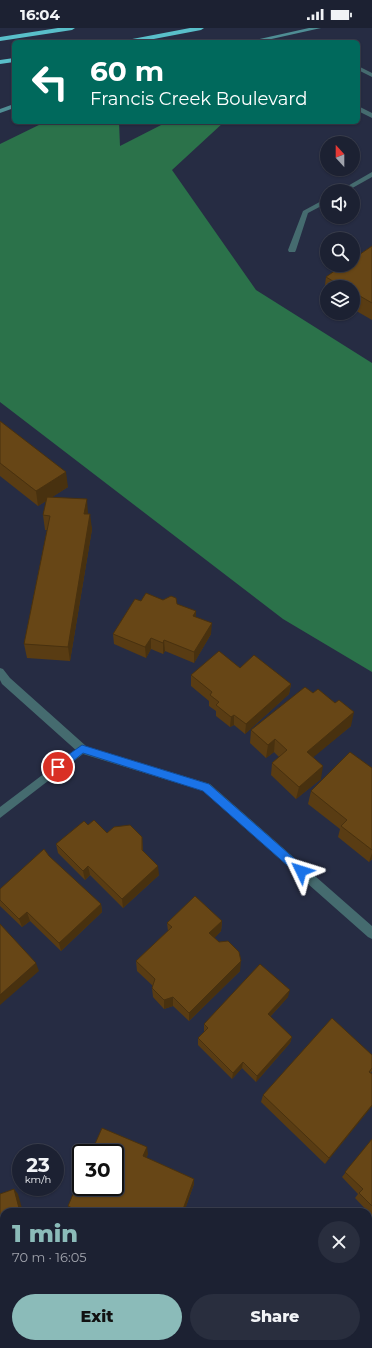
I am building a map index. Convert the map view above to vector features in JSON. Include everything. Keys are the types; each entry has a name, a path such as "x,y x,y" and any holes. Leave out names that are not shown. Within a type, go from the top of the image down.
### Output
{"highway":[{"path":"0,39 72,28"},
{"path":"138,40 201,28"},
{"path":"0,62 12,60"}],"main road":[{"path":"259,40 318,28"},
{"path":"0,111 12,107"}],"street":[{"path":"360,69 372,75"},
{"path":"360,109 372,116"},
{"path":"354,184 372,174"},
{"path":"292,250 305,212 320,204"},
{"path":"0,672 6,681 82,749 206,787 372,933"},
{"path":"0,813 82,749"}],"green space":[{"path":"41,124 119,124 120,146 163,124 222,124 172,170 256,290 372,363 372,672 283,619 0,402 0,144"}],"building":[{"path":"372,246 372,303 360,296 360,280 331,280 326,277 333,272 360,272 360,254"},
{"path":"0,421 66,472 36,491 0,463"},
{"path":"47,497 87,499 84,514 90,514 68,647 24,644 50,516 43,515"},
{"path":"146,593 163,600 171,596 176,598 177,604 196,611 193,616 212,623 194,652 164,640 163,643 151,638 145,647 113,634 135,599 141,601"},
{"path":"219,651 240,668 254,655 291,684 246,724 234,715 231,717 216,705 219,702 210,695 212,692 191,675"},
{"path":"305,687 313,693 318,689 335,703 339,700 354,712 307,752 323,766 299,787 272,763 287,750 275,739 268,745 251,730"},
{"path":"350,752 372,768 372,850 341,826 347,820 311,791"},
{"path":"94,820 107,833 114,827 130,825 142,837 142,850 158,866 122,899 88,866 83,871 56,844 84,821 88,825"},
{"path":"44,849 49,856 101,904 59,943 27,912 19,919 0,900 0,889"},
{"path":"195,896 222,921 209,933 219,942 228,941 239,952 241,961 189,1013 173,997 164,1000 152,988 155,979 136,961 172,927 167,923"},
{"path":"0,924 36,963 0,995"},
{"path":"260,964 290,990 268,1014 292,1037 257,1076 243,1062 233,1073 198,1038 208,1028 204,1024"},
{"path":"332,1018 372,1055 372,1068 369,1072 372,1074 372,1105 329,1158 263,1095"},
{"path":"102,1128 147,1147 143,1156 194,1179 183,1208 72,1208 68,1206 72,1196 124,1196 124,1144 95,1144"},
{"path":"372,1139 372,1206 359,1193 363,1189 345,1172"},
{"path":"12,1190 12,1196 16,1196 19,1208 0,1208 0,1194"}],"route":[{"path":"58,767 82,749 206,787 301,871"}]}
